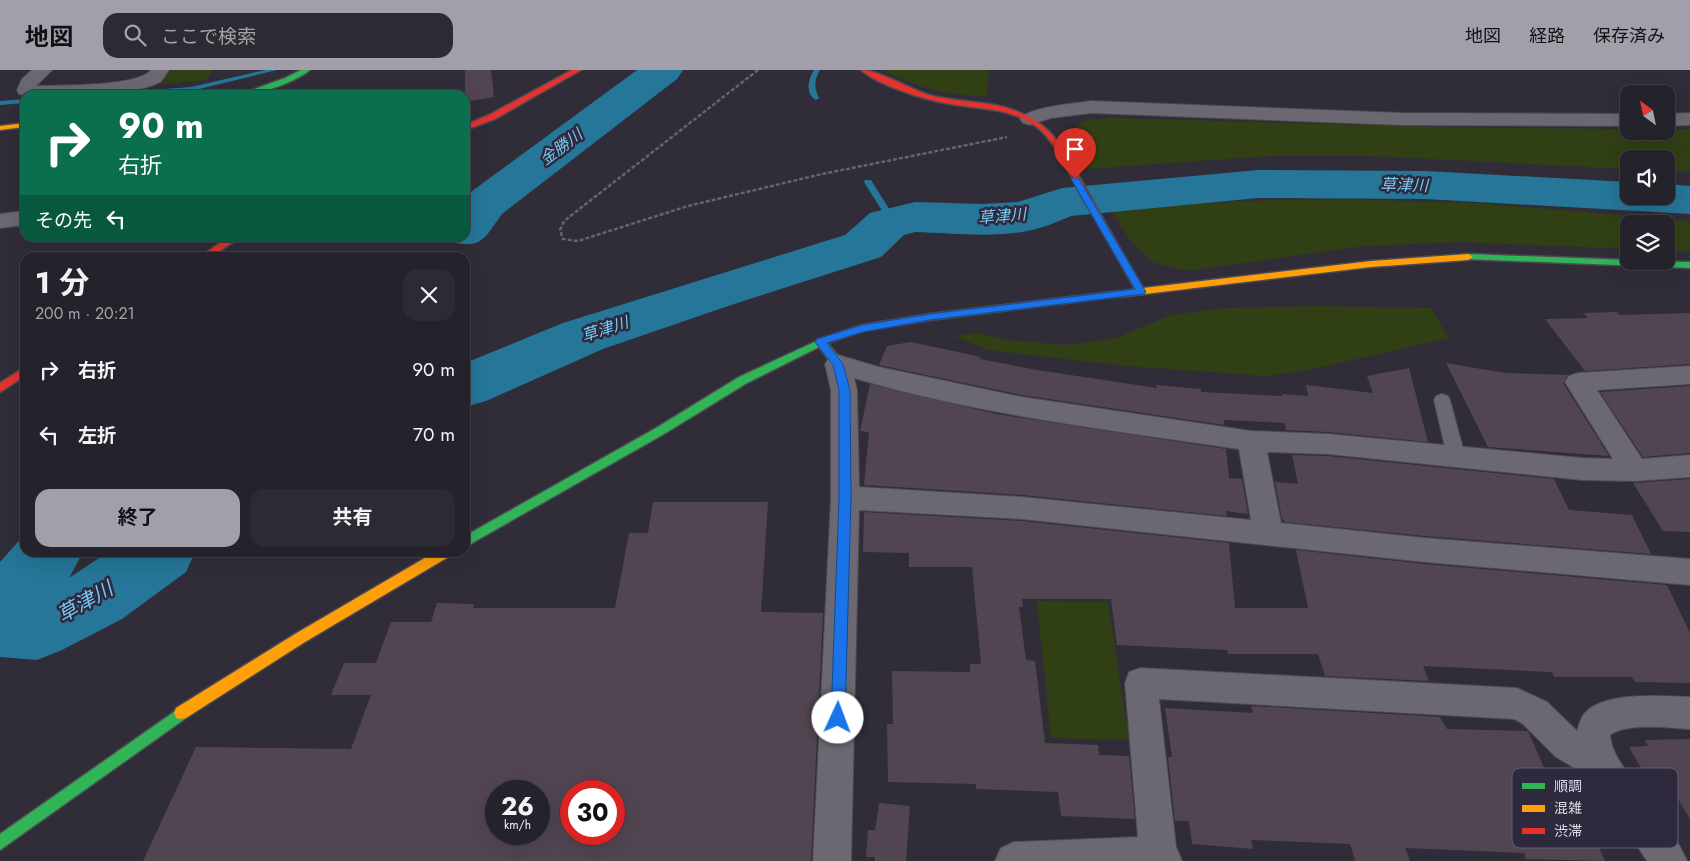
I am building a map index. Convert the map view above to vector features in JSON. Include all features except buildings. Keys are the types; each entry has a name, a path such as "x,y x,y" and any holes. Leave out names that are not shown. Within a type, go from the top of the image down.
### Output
{"street":[{"path":"26,90 28,83 43,70"},
{"path":"72,90 128,87 154,78 160,70"},
{"path":"257,90 288,80 306,70"},
{"path":"470,126 492,117 577,70"},
{"path":"865,70 897,86 938,99 1001,110 1036,123 1055,144 1141,292"},
{"path":"1036,123 1048,113 1091,107 1402,119 1620,120"},
{"path":"1675,120 1690,119"},
{"path":"0,128 20,126"},
{"path":"0,221 20,219"},
{"path":"212,252 228,242"},
{"path":"470,539 660,431 742,380 829,353 862,328 930,317 1371,264 1484,256 1690,265"},
{"path":"829,353 879,376 1022,407 1252,441 1328,444 1582,468 1635,470 1690,466"},
{"path":"829,353 844,390 845,498 832,861"},
{"path":"0,388 20,374"},
{"path":"1635,470 1578,382 1690,375"},
{"path":"1252,441 1268,533"},
{"path":"845,498 1022,508 1425,550 1690,572"},
{"path":"0,843 170,720 300,638 438,557"},
{"path":"1014,861 1160,858 1141,683 1517,704 1535,713 1568,745 1602,765"},
{"path":"1604,768 1593,736 1596,723 1604,717 1617,713 1690,713"},
{"path":"1660,848 1668,861"}],"lane":[{"path":"1442,400 1456,456"}],"path":[{"path":"758,70 564,222 560,230 563,239 578,241 688,206 822,174 1004,138 1036,123"}],"green space":[{"path":"171,70 213,70 206,80 159,84"},
{"path":"883,70 989,70 987,96 960,95 934,90"},
{"path":"1096,119 1470,128 1620,129 1620,140 1675,140 1675,129 1690,129 1690,172 1675,171 1675,150 1620,150 1620,169 1371,156 1269,156 1086,169 1070,141 1076,127 1080,123"},
{"path":"1337,199 1476,203 1620,215 1620,249 1462,242 1364,246 1187,271 1154,263 1132,243 1111,210 1247,201"},
{"path":"1675,220 1690,221 1690,252 1675,251"},
{"path":"1318,306 1431,308 1449,338 1308,370 1267,376 1126,366 989,350 954,336 978,333 1008,340 1066,345 1116,338 1171,315 1227,308"},
{"path":"1037,601 1108,602 1129,740 1051,738"}],"waterway":[{"path":"177,90 191,89 274,70"},
{"name":"金勝川","path":"470,224 485,204 663,70"},
{"path":"816,98 812,84 817,70"},
{"path":"0,103 20,101"},
{"path":"868,182 890,217 887,224"},
{"name":"草津川","path":"470,384 583,336 863,246 887,224 915,217 983,219 1025,217 1062,202 1258,184 1425,185 1690,200"},
{"name":"金勝川","path":"0,613 46,557"},
{"name":"草津川","path":"0,625 37,628 97,598 155,557"}],"traffic: fast":[{"path":"257,90 288,80 306,70"},
{"path":"1468,257 1690,265"},
{"path":"470,539 660,431 743,380 821,342 838,364"},
{"path":"0,843 181,713"}],"traffic: slow":[{"path":"0,128 20,126"},
{"path":"1088,200 1141,292"},
{"path":"1120,294 1371,264 1468,257"},
{"path":"181,713 300,638 438,557"}],"traffic: jam":[{"path":"470,126 492,117 577,70"},
{"path":"865,70 899,87 927,97 949,102 1003,109 1029,119 1040,126 1054,141 1088,200"},
{"path":"212,252 228,242"},
{"path":"821,342 862,328 930,317 1120,294"},
{"path":"0,388 20,374"}],"route":[{"path":"838,718 845,498 844,390 838,364 820,342 862,328 930,317 1141,292 1075,179"}]}
